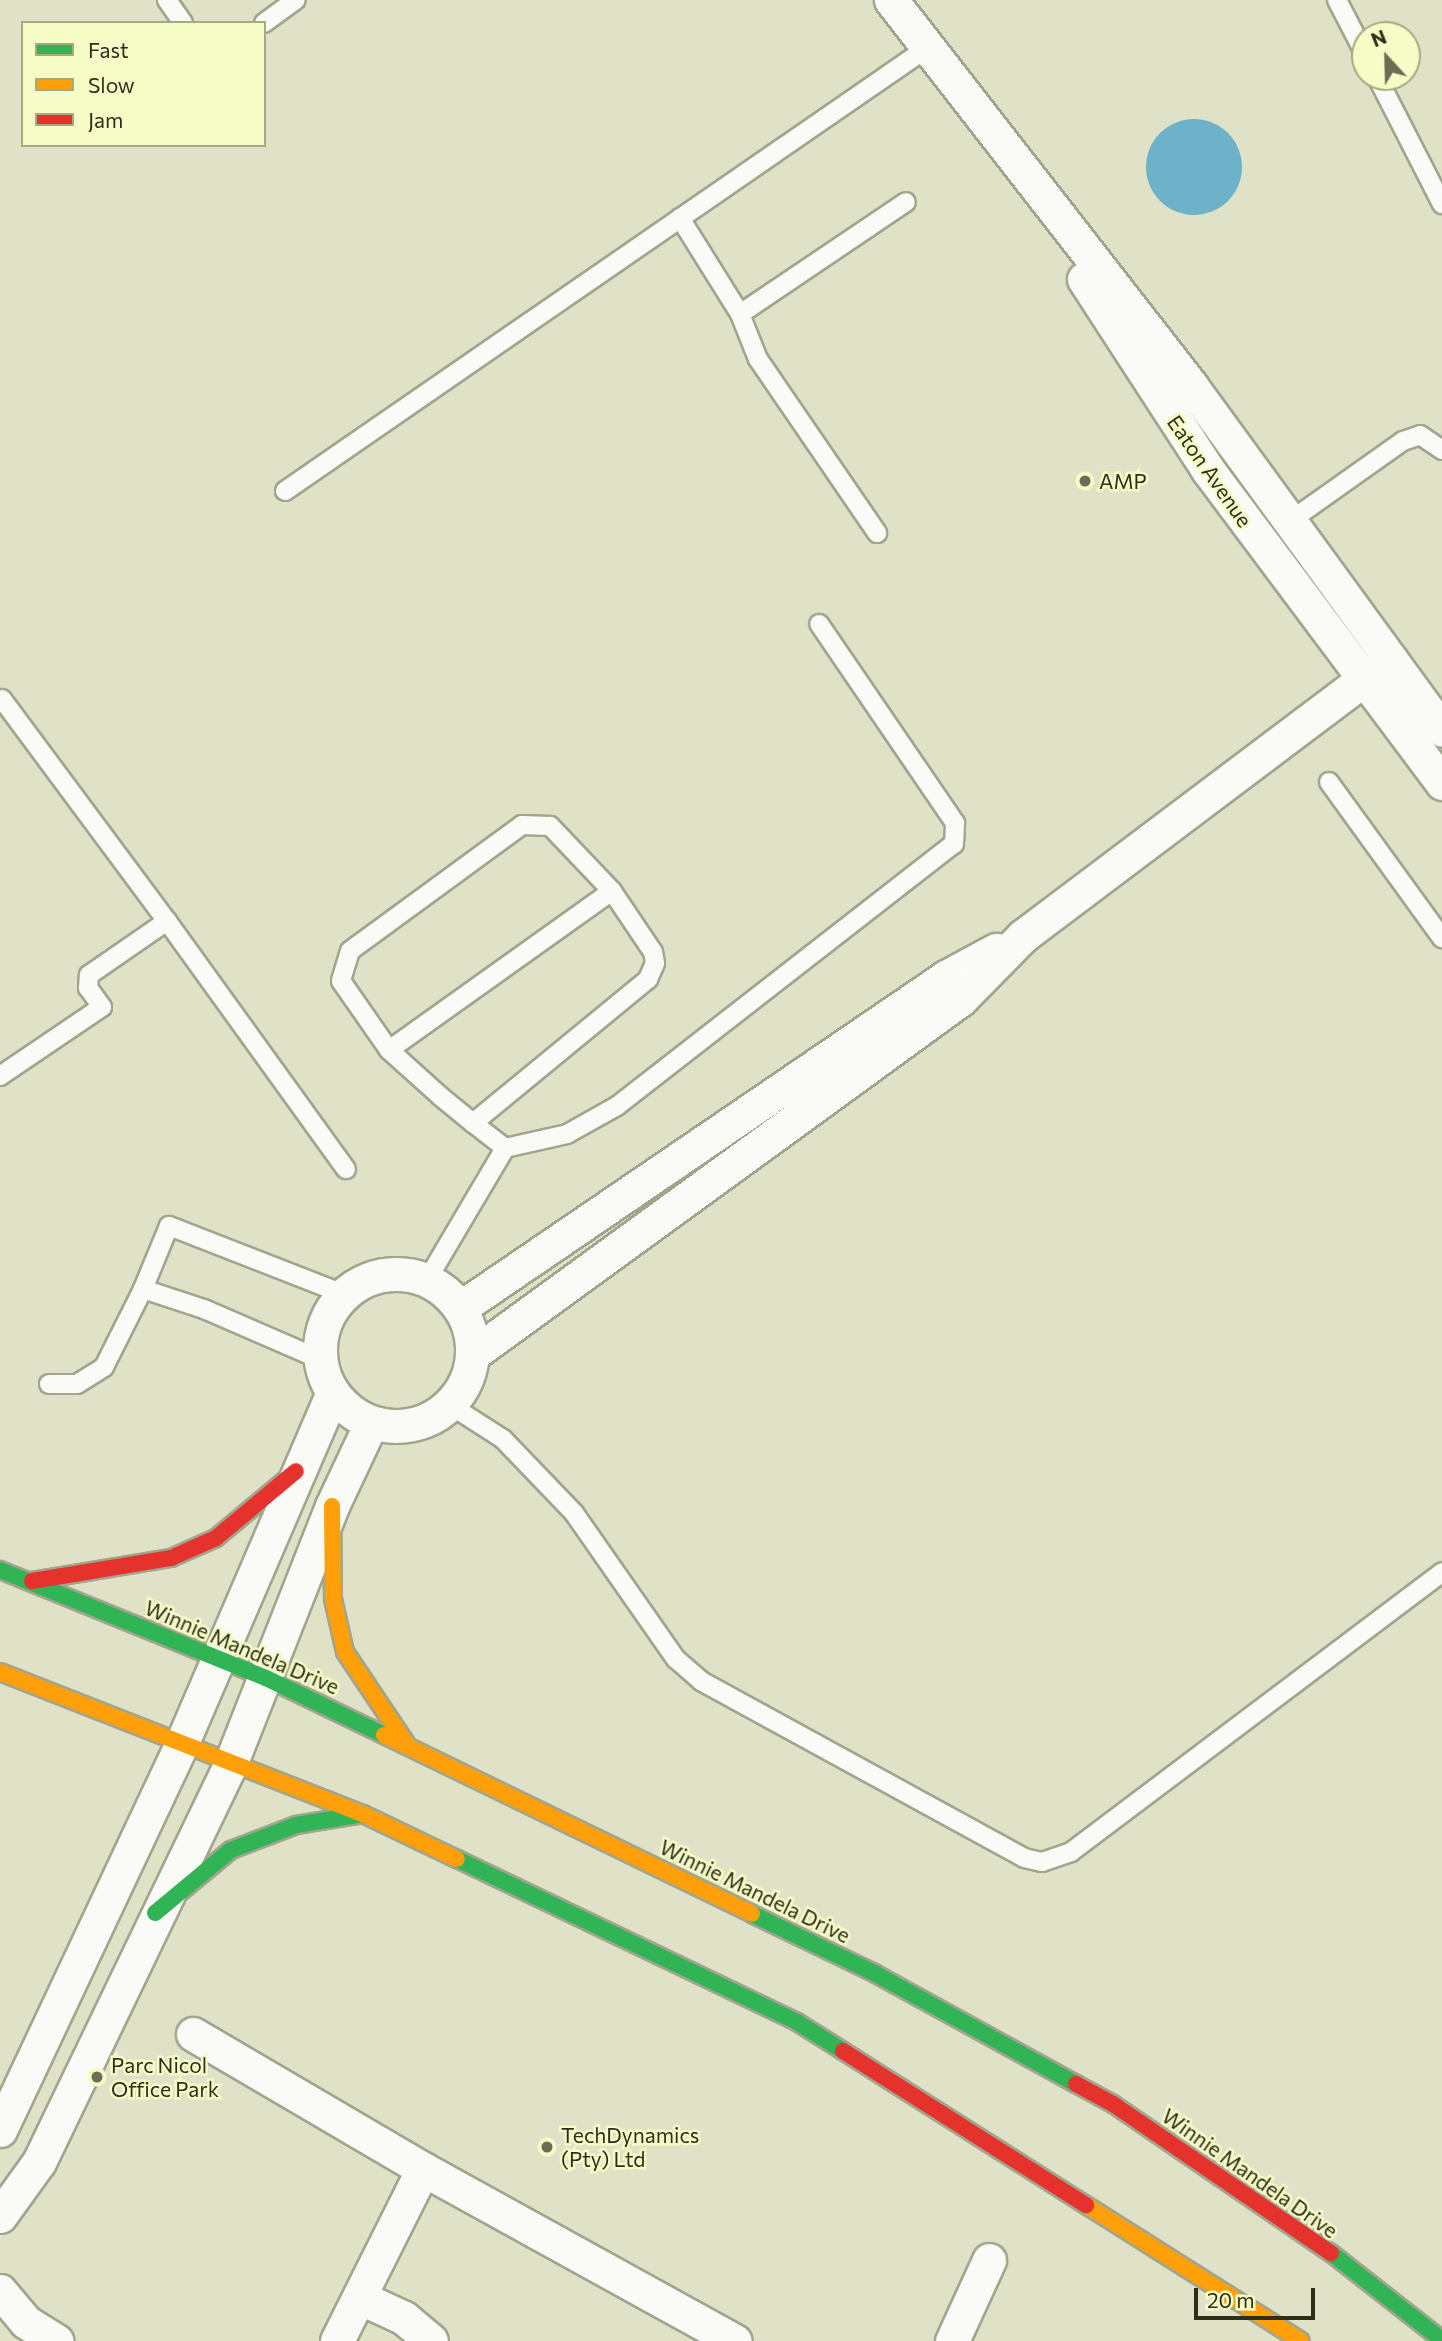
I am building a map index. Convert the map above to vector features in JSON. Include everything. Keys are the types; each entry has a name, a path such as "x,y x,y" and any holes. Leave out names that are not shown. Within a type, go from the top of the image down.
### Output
{"main road":[{"path":"30,1582 171,1558 216,1538 296,1471"},
{"path":"332,1506 333,1599 345,1652 406,1743"},
{"name":"Winnie Mandela Drive","path":"0,1570 267,1678 406,1743 876,1974 1113,2104 1325,2249 1442,2340"},
{"path":"0,1672 230,1765 363,1814 797,2022 1301,2341"},
{"path":"155,1913 231,1850 296,1825 363,1814"}],"street":[{"name":"Eaton Avenue","path":"891,0 999,143 1192,387 1442,730"},
{"name":"Eaton Avenue","path":"999,143 1163,405 1361,681 1442,783"},
{"path":"473,1354 961,999 1023,936 1390,659"},
{"path":"460,1308 946,977 1023,936"},
{"path":"383,1274 427,1280 460,1308 471,1330 473,1354 466,1382 450,1405 427,1421 399,1428 371,1423 350,1413 332,1395 319,1359 320,1335 343,1294 383,1274"},
{"path":"0,2130 181,1745 296,1471 332,1395"},
{"path":"0,2216 39,2162 102,2023 230,1765 267,1678 332,1506 371,1423"},
{"path":"59,2004 102,2023"},
{"path":"193,2034 423,2169 736,2341"},
{"path":"337,2341 423,2169"},
{"path":"952,2341 989,2260"},
{"path":"0,2291 26,2322 56,2341"},
{"path":"360,2298 404,2318 431,2341"}],"lane":[{"path":"167,0 182,21"},
{"path":"266,22 296,0"},
{"path":"1337,0 1351,27"},
{"path":"285,491 927,48"},
{"path":"1384,91 1442,204"},
{"path":"740,314 906,202"},
{"path":"680,218 740,314 758,359 877,533"},
{"path":"1290,521 1403,441 1420,435 1442,450"},
{"path":"427,1280 505,1148 567,1133 617,1106 954,844 955,823 819,624"},
{"path":"2,699 346,1169"},
{"path":"1329,782 1442,938"},
{"path":"473,1123 648,979 654,963 653,953 612,891 550,826 522,825 350,951 341,981 389,1050 473,1123 505,1148"},
{"path":"389,1050 612,891"},
{"path":"0,1076 102,1007 88,988 89,975 167,921"},
{"path":"49,1384 76,1384 104,1367 143,1290 169,1226 343,1294"},
{"path":"143,1290 204,1309 319,1359"},
{"path":"450,1405 503,1440 574,1513 676,1659 701,1681 1024,1858 1042,1862 1071,1852 1442,1572"}],"water":[{"path":"1194,119 1212,123 1228,133 1238,149 1242,167 1238,185 1228,201 1212,211 1194,215 1176,211 1160,201 1150,185 1146,167 1150,149 1160,133 1176,123"}],"traffic: fast":[{"path":"0,1570 266,1678 384,1735"},
{"path":"155,1913 231,1850 296,1825 363,1814"},
{"path":"457,1859 797,2022 843,2051"},
{"path":"752,1914 876,1974 1076,2084"},
{"path":"1331,2253 1442,2340"}],"traffic: slow":[{"path":"332,1506 333,1599 345,1652 406,1743"},
{"path":"0,1672 363,1814 457,1859"},
{"path":"384,1735 752,1914"},
{"path":"1086,2205 1301,2341"}],"traffic: jam":[{"path":"32,1581 171,1558 216,1538 296,1471"},
{"path":"843,2051 1086,2205"},
{"path":"1076,2084 1113,2104 1331,2253"}],"place":[{"name":"AMP","path":"1085,481"},
{"name":"Parc Nicol Office Park","path":"97,2077"},
{"name":"TechDynamics (Pty) Ltd","path":"547,2147"}]}
